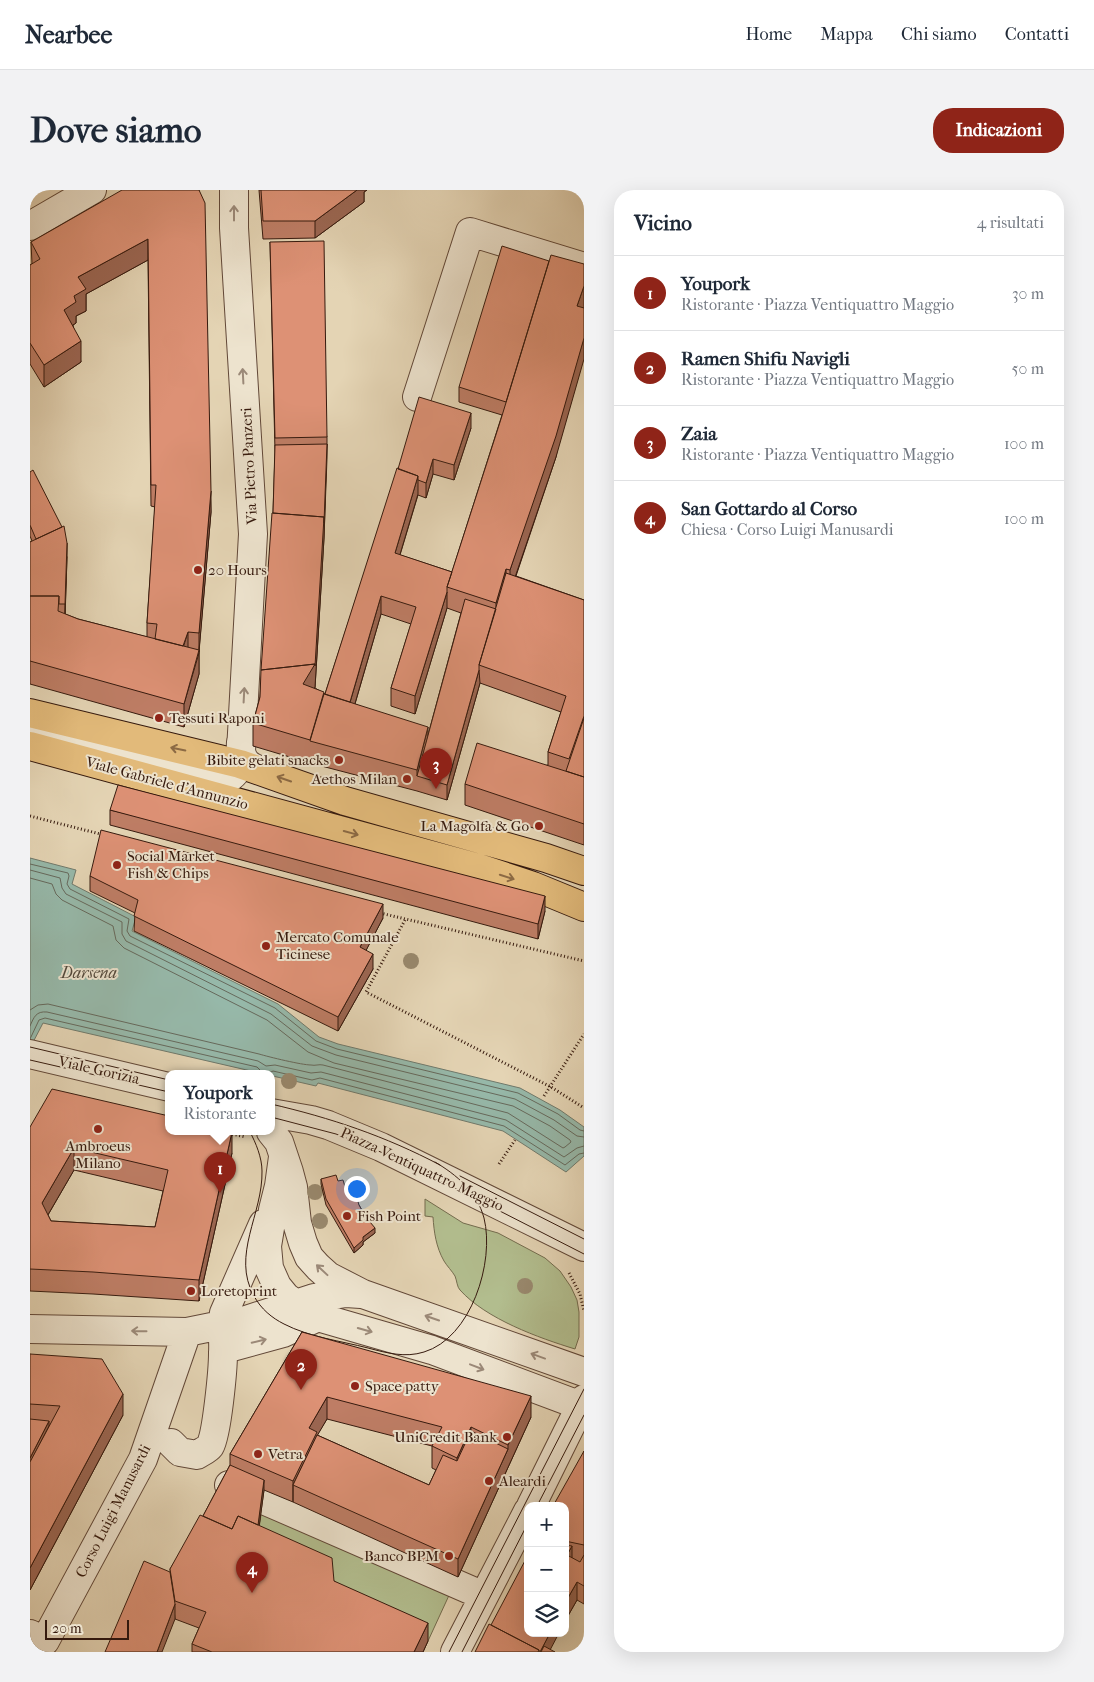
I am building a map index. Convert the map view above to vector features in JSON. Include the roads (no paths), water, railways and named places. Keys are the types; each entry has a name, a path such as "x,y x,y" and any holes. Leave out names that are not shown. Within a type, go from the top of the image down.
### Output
{"main road":[{"path":"30,714 247,759 310,788 386,813 486,840 584,871"},
{"name":"Viale Gabriele d'Annunzio","path":"30,746 496,873 542,889 584,907"}],"street":[{"path":"30,226 92,190"},
{"name":"Via Pietro Panzeri","path":"234,190 253,534 247,759"},
{"path":"417,396 470,232 584,267"},
{"path":"30,734 42,733 61,736 216,780 224,780 233,776 247,759"},
{"name":"Viale Gorizia","path":"30,1054 165,1086"},
{"name":"Piazza Ventiquattro Maggio","path":"275,1114 328,1125 381,1147 576,1242 572,1248 576,1266"},
{"path":"273,1135 279,1142 293,1188 297,1223 303,1243 309,1257 328,1276 363,1294 584,1372"},
{"path":"284,1157 266,1246 269,1268 277,1286 286,1297 307,1310 432,1350 583,1404 533,1502"},
{"path":"170,1443 180,1452 197,1455 209,1447 215,1432 222,1339 227,1306 233,1297 262,1226 273,1210"},
{"path":"30,1330 187,1332 222,1339 272,1313 307,1310 330,1295 346,1293 363,1294"},
{"name":"Corso Luigi Manusardi","path":"30,1634 45,1641 143,1459 187,1332"},
{"path":"226,1484 484,1596"},
{"path":"455,1652 524,1519"}],"water":[{"name":"Darsena","path":"30,858 76,870 72,884 136,917 132,931 278,1004 319,1037 338,1044 520,1088 560,1110 584,1127 584,1156 566,1172 503,1131 318,1083 316,1086 275,1077 275,1070 247,1070 43,1023 30,1048"}],"tram line":[{"path":"30,1047 165,1079"},
{"path":"30,1060 165,1091"},
{"path":"275,1105 315,1115 357,1129 399,1145 440,1165"},
{"path":"275,1118 336,1134 398,1159 584,1254"},
{"path":"251,1135 261,1161 262,1171 261,1187 250,1234 246,1265 248,1281 257,1301 263,1309 280,1322 304,1332 389,1353 417,1354 441,1344 455,1331 467,1315 476,1296 482,1276 487,1236 481,1209 465,1185 435,1162"},
{"path":"460,1176 584,1239"},
{"path":"449,1652 584,1389"},
{"path":"539,1502 584,1415"},
{"path":"462,1652 524,1531"}],"place":[{"name":"20 Hours","path":"198,570"},
{"name":"Tessuti Raponi","path":"159,718"},
{"name":"Bibite gelati snacks","path":"339,760"},
{"name":"Aethos Milan","path":"407,779"},
{"name":"Zaia","path":"436,789"},
{"name":"La Magolfa & Go","path":"539,826"},
{"name":"Social Market Fish & Chips","path":"117,865"},
{"name":"Mercato Comunale Ticinese","path":"266,946"},
{"name":"Ambroeus Milano","path":"98,1129"},
{"name":"Youpork","path":"220,1193"},
{"name":"Fish Point","path":"347,1216"},
{"name":"Loretoprint","path":"191,1291"},
{"name":"Space patty","path":"355,1386"},
{"name":"Ramen Shifu Navigli","path":"301,1390"},
{"name":"UniCredit Bank","path":"507,1437"},
{"name":"Vetra","path":"258,1454"},
{"name":"Aleardi","path":"489,1481"},
{"name":"Banco BPM","path":"449,1556"},
{"name":"San Gottardo al Corso","path":"252,1593"}]}
